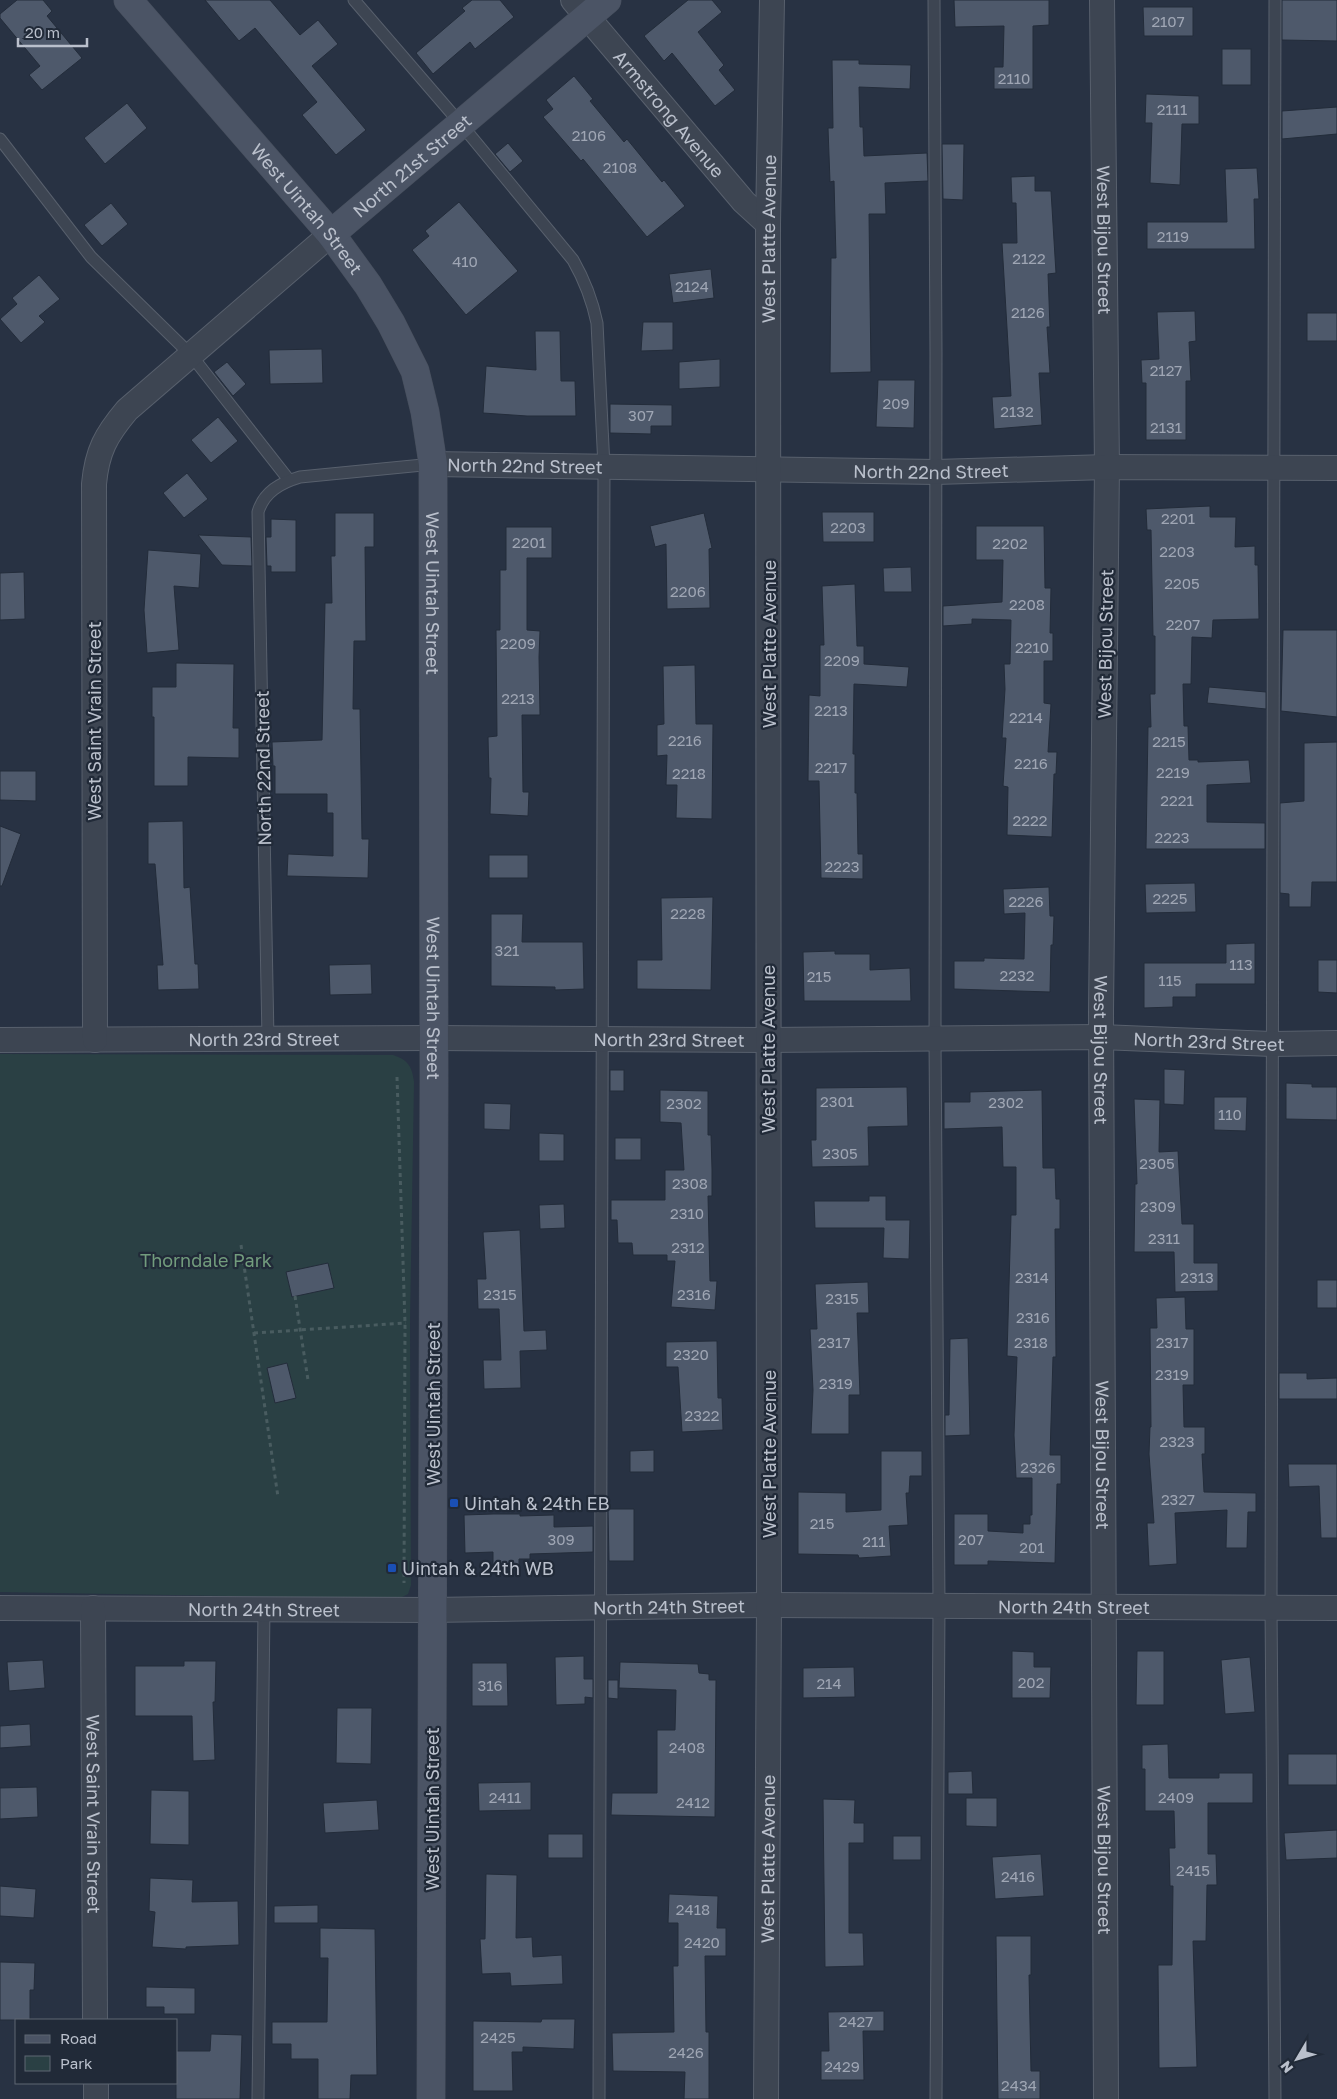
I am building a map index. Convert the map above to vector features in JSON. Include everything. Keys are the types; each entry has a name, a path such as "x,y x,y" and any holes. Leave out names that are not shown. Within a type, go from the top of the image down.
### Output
{"main road":[{"name":"West Uintah Street","path":"128,0 331,234 372,292 391,323 415,371 425,412 433,464 434,1038 431,2099"},
{"name":"North 21st Street","path":"331,234 460,124 589,6"}],"street":[{"name":"West Platte Avenue","path":"766,2099 769,1605 768,224 772,0"},
{"name":"West Bijou Street","path":"1102,0 1107,467 1101,1037 1106,2099"},
{"name":"Armstrong Avenue","path":"589,6 744,202 768,224"},
{"name":"North 21st Street","path":"127,410 331,234"},
{"name":"West Saint Vrain Street","path":"95,1040 94,484 95,469 103,443 127,410"},
{"name":"North 22nd Street","path":"433,464 936,472 1107,467 1337,468"},
{"name":"North 23rd Street","path":"0,1040 434,1038 768,1040 1101,1037 1272,1044 1337,1043"},
{"name":"North 24th Street","path":"0,1608 432,1610 769,1605 939,1605 1337,1608"},
{"name":"West Saint Vrain Street","path":"93,1608 95,2019"},
{"path":"96,2084 96,2099"}],"lane":[{"path":"354,0 573,260 586,282 593,300 597,323 604,467 599,2099"},
{"path":"934,0 936,472 935,1039 939,1605 936,2099"},
{"path":"1275,0 1271,1607 1275,2099"},
{"path":"0,139 91,257 191,355 289,480"},
{"name":"North 22nd Street","path":"268,1039 258,512 266,495 289,480 300,477 433,464"},
{"path":"258,2099 264,1608"}],"path":[{"path":"396,1077 405,1323 404,1583"},
{"path":"241,1244 278,1497"},
{"path":"295,1296 308,1380"},
{"path":"254,1333 405,1323 433,1323"}],"green space":[{"name":"Thorndale Park","path":"0,1054 393,1055 408,1064 414,1082 410,1322 411,1585 408,1594 398,1599 0,1592"}],"building":[{"path":"17,0 43,0 52,11 47,16 82,58 42,90 29,75 40,66 0,18 0,14"},
{"path":"205,0 270,0 300,35 318,20 338,44 312,66 366,130 336,155 302,115 317,102 255,28 239,41"},
{"path":"472,0 500,0 514,17 475,49 470,42 433,74 416,53 465,11 462,8"},
{"path":"688,0 712,0 722,12 698,32 724,65 719,70 735,90 715,106 672,53 664,61 644,36"},
{"path":"954,0 1049,0 1049,25 1033,26 1033,89 994,89 994,67 1003,67 1004,26 955,27"},
{"path":"1282,0 1337,0 1337,41 1282,40"},
{"path":"1143,7 1193,7 1193,36 1144,36"},
{"path":"1222,49 1251,49 1251,85 1222,85"},
{"path":"832,60 859,60 859,64 911,65 910,89 859,87 860,127 863,127 864,156 927,153 928,181 885,183 886,214 869,214 871,372 830,373 831,258 836,258 834,181 830,182 828,128 833,128"},
{"path":"574,76 593,99 590,101 624,142 627,139 662,182 664,180 685,206 647,237 583,159 581,161 543,117 553,109 546,100"},
{"path":"1146,94 1199,96 1199,124 1182,124 1180,185 1150,183 1152,123 1145,123"},
{"path":"127,103 147,128 105,164 84,138"},
{"path":"1337,107 1337,134 1282,139 1282,111"},
{"path":"508,143 523,161 510,172 495,154"},
{"path":"942,144 964,144 963,200 943,199"},
{"path":"1257,168 1259,199 1254,199 1255,249 1147,249 1147,222 1227,222 1225,169"},
{"path":"1035,176 1035,191 1051,191 1056,273 1048,274 1050,327 1047,327 1050,373 1039,373 1042,425 994,429 992,397 1011,396 1002,243 1017,243 1016,203 1012,203 1011,177"},
{"path":"459,202 518,271 466,315 412,250 429,236 425,231"},
{"path":"111,203 128,224 102,246 84,225"},
{"path":"711,269 714,298 673,303 669,274"},
{"path":"39,275 60,299 39,316 45,322 21,343 0,319 17,304 12,298"},
{"path":"1195,311 1196,341 1189,342 1191,381 1186,381 1186,440 1146,440 1146,383 1142,383 1141,360 1159,359 1157,312"},
{"path":"1307,313 1337,313 1337,341 1307,341"},
{"path":"643,322 673,322 673,350 641,351"},
{"path":"535,331 560,331 561,381 575,381 576,416 527,416 483,413 486,366 536,370"},
{"path":"322,349 323,383 270,384 269,350"},
{"path":"720,359 720,387 679,389 679,362"},
{"path":"227,362 246,384 233,396 214,372"},
{"path":"878,380 915,380 914,428 876,427"},
{"path":"610,404 672,405 672,426 651,426 651,434 610,433"},
{"path":"218,417 238,441 211,463 191,440"},
{"path":"187,473 208,499 184,518 163,493"},
{"path":"1210,506 1210,517 1236,517 1235,547 1255,546 1255,565 1258,565 1259,619 1213,620 1212,638 1192,637 1191,684 1183,684 1184,726 1188,726 1189,760 1198,760 1198,762 1249,760 1251,783 1207,785 1207,822 1265,823 1265,849 1146,849 1148,727 1151,727 1150,694 1155,694 1155,636 1153,636 1151,530 1147,530 1146,509"},
{"path":"822,512 874,512 874,542 823,542"},
{"path":"335,513 374,513 374,547 365,547 366,641 354,641 353,709 360,709 362,839 369,839 368,878 287,876 288,854 333,856 333,813 327,813 327,794 275,794 275,766 273,766 272,742 322,740 325,603 332,603 331,556 335,556"},
{"path":"704,513 712,548 709,549 710,608 667,609 666,544 655,547 650,526"},
{"path":"271,519 296,520 296,572 271,572 271,566 267,566 266,537 271,537"},
{"path":"976,526 1044,526 1045,588 1051,588 1050,633 1053,633 1053,661 1044,661 1044,703 1051,704 1048,752 1057,752 1056,774 1054,774 1052,837 1007,835 1008,787 1003,786 1006,738 1002,738 1005,689 1004,664 1010,664 1011,620 972,619 972,624 943,626 943,606 1002,602 1003,560 976,560"},
{"path":"506,527 552,527 552,558 527,558 527,630 540,631 540,715 522,715 523,792 529,792 528,816 490,814 491,778 489,778 488,737 497,736 496,630 500,630 500,570 506,570"},
{"path":"198,535 251,537 252,566 222,565"},
{"path":"148,550 201,554 199,588 174,586 179,650 147,653 144,610"},
{"path":"911,567 912,592 884,592 883,568"},
{"path":"24,572 25,619 0,620 0,573"},
{"path":"855,584 857,646 864,646 864,664 909,667 907,687 854,684 853,754 855,754 855,793 857,793 858,854 863,854 863,879 821,878 819,781 808,781 809,695 820,696 820,645 824,645 822,586"},
{"path":"1283,630 1337,630 1337,717 1281,711"},
{"path":"176,663 234,664 233,728 239,728 239,758 188,757 188,786 154,786 152,687 176,687"},
{"path":"695,665 696,724 713,724 712,819 676,818 677,785 666,785 667,755 657,756 657,725 664,724 663,666"},
{"path":"1209,687 1266,692 1266,709 1207,703"},
{"path":"1337,742 1337,882 1312,882 1311,907 1289,907 1289,894 1280,893 1280,803 1304,801 1304,743"},
{"path":"0,771 36,771 36,801 0,800"},
{"path":"183,821 184,888 190,887 195,964 198,964 199,989 158,990 157,965 163,965 155,864 148,864 148,822"},
{"path":"0,826 21,834 2,886 0,886"},
{"path":"489,855 528,855 528,878 489,878"},
{"path":"1195,883 1196,912 1146,913 1145,884"},
{"path":"1049,887 1050,916 1054,916 1050,992 954,989 954,961 984,961 984,958 1024,959 1025,913 1004,914 1003,889"},
{"path":"713,897 711,990 637,989 637,960 662,960 661,898"},
{"path":"491,914 523,914 522,942 583,942 584,989 555,990 555,987 491,986"},
{"path":"1255,943 1255,984 1196,984 1196,997 1173,997 1173,1007 1144,1008 1144,963 1226,963 1226,944"},
{"path":"835,951 835,954 870,954 870,970 910,968 911,1001 804,1001 803,952"},
{"path":"1318,960 1337,960 1337,993 1318,992"},
{"path":"371,964 372,994 330,995 329,965"},
{"path":"1164,1069 1185,1070 1184,1105 1164,1104"},
{"path":"610,1070 624,1070 624,1091 610,1091"},
{"path":"1286,1083 1312,1084 1312,1087 1337,1087 1337,1120 1286,1119"},
{"path":"907,1087 908,1126 868,1127 869,1166 812,1167 811,1140 816,1140 816,1088"},
{"path":"660,1090 708,1091 708,1135 711,1135 712,1169 712,1196 708,1196 710,1281 717,1281 715,1310 671,1307 675,1261 667,1261 667,1255 633,1255 632,1243 618,1243 617,1220 611,1220 611,1200 665,1200 665,1170 684,1170 681,1123 660,1122"},
{"path":"1042,1090 1043,1168 1055,1168 1056,1199 1060,1199 1060,1229 1055,1229 1056,1357 1053,1357 1050,1455 1061,1455 1061,1484 1057,1484 1055,1563 988,1561 988,1565 954,1565 954,1514 988,1514 988,1531 1023,1533 1023,1524 1030,1524 1030,1515 1032,1515 1032,1478 1016,1478 1014,1435 1017,1357 1007,1356 1011,1215 1016,1215 1016,1167 1003,1167 1002,1127 944,1129 944,1102 970,1102 970,1092"},
{"path":"1214,1097 1247,1097 1246,1131 1214,1130"},
{"path":"1134,1099 1160,1100 1159,1152 1178,1151 1182,1224 1194,1224 1194,1263 1218,1263 1218,1291 1175,1292 1174,1252 1134,1252 1135,1184 1137,1184"},
{"path":"484,1103 511,1104 510,1130 484,1129"},
{"path":"539,1133 564,1134 564,1161 539,1161"},
{"path":"615,1138 641,1138 641,1160 615,1160"},
{"path":"869,1196 886,1196 886,1220 910,1220 909,1259 883,1258 884,1228 815,1228 814,1201 869,1201"},
{"path":"564,1204 565,1228 540,1229 539,1205"},
{"path":"520,1230 524,1331 546,1330 547,1350 520,1351 521,1388 484,1389 483,1360 501,1360 499,1309 478,1309 477,1279 486,1279 483,1232"},
{"path":"328,1263 334,1288 292,1297 286,1272"},
{"path":"1317,1280 1337,1280 1337,1308 1317,1308"},
{"path":"868,1282 869,1313 857,1313 860,1395 849,1395 849,1434 811,1434 813,1390 810,1329 817,1329 815,1284"},
{"path":"1185,1297 1186,1329 1194,1329 1194,1385 1183,1385 1184,1427 1205,1427 1205,1454 1202,1454 1204,1492 1256,1493 1256,1512 1248,1512 1247,1548 1226,1548 1227,1510 1175,1513 1177,1564 1149,1566 1147,1523 1154,1523 1149,1454 1151,1427 1150,1328 1157,1328 1156,1298"},
{"path":"968,1338 970,1435 945,1436 945,1415 949,1415 950,1339"},
{"path":"717,1341 718,1398 722,1398 723,1430 682,1432 678,1367 666,1367 666,1342"},
{"path":"287,1363 296,1398 275,1403 267,1368"},
{"path":"1279,1373 1307,1373 1307,1379 1337,1378 1337,1399 1279,1399"},
{"path":"654,1450 654,1472 630,1472 630,1451"},
{"path":"881,1451 922,1451 922,1476 910,1476 909,1493 906,1493 908,1525 889,1526 891,1556 859,1558 858,1555 798,1554 798,1492 846,1493 846,1512 881,1510"},
{"path":"1288,1464 1337,1464 1337,1538 1321,1538 1319,1486 1289,1487"},
{"path":"608,1509 634,1509 634,1561 609,1561"},
{"path":"520,1514 520,1516 554,1515 554,1527 593,1526 593,1552 530,1554 530,1559 519,1559 519,1566 493,1566 493,1552 465,1553 464,1515"},
{"path":"1012,1651 1034,1652 1034,1667 1051,1667 1050,1698 1012,1698"},
{"path":"1137,1651 1164,1651 1164,1705 1136,1705"},
{"path":"584,1656 584,1679 593,1679 593,1698 585,1697 585,1704 556,1705 555,1657"},
{"path":"1250,1657 1255,1712 1225,1714 1221,1660"},
{"path":"43,1660 45,1688 9,1691 7,1662"},
{"path":"184,1661 216,1661 215,1702 213,1702 215,1760 193,1761 192,1716 135,1716 135,1666 184,1666"},
{"path":"620,1662 698,1664 699,1673 709,1674 709,1680 716,1680 715,1817 611,1815 612,1793 657,1793 657,1730 675,1730 676,1690 619,1688"},
{"path":"472,1663 507,1663 508,1706 472,1706"},
{"path":"854,1667 855,1697 803,1698 803,1668"},
{"path":"608,1680 618,1680 618,1699 608,1698"},
{"path":"337,1708 372,1708 371,1764 336,1763"},
{"path":"30,1724 31,1746 0,1748 0,1726"},
{"path":"1168,1744 1169,1778 1219,1778 1219,1773 1253,1773 1253,1803 1208,1803 1208,1854 1216,1854 1217,1885 1207,1885 1206,1941 1193,1941 1197,2067 1159,2068 1158,1965 1172,1965 1173,1886 1170,1886 1169,1848 1175,1848 1174,1811 1145,1811 1145,1769 1142,1769 1142,1745"},
{"path":"1288,1754 1337,1754 1337,1785 1288,1785"},
{"path":"972,1771 973,1794 948,1794 948,1772"},
{"path":"531,1782 531,1810 479,1811 478,1783"},
{"path":"37,1787 38,1817 0,1819 0,1788"},
{"path":"151,1790 189,1791 189,1845 150,1844"},
{"path":"966,1798 997,1798 997,1827 966,1826"},
{"path":"823,1799 855,1800 854,1823 864,1823 864,1843 849,1843 849,1933 863,1933 864,1966 825,1967"},
{"path":"377,1800 379,1830 325,1833 323,1803"},
{"path":"1337,1830 1337,1858 1286,1860 1284,1833"},
{"path":"548,1834 583,1834 583,1858 548,1858"},
{"path":"893,1836 921,1836 921,1860 893,1860"},
{"path":"1041,1854 1044,1896 995,1899 992,1857"},
{"path":"486,1874 517,1875 516,1938 532,1937 533,1957 562,1955 563,1984 511,1986 510,1973 482,1974 480,1939 485,1939"},
{"path":"150,1878 193,1880 192,1902 238,1901 239,1945 186,1947 186,1949 152,1947 155,1912 149,1911"},
{"path":"0,1886 36,1889 34,1918 0,1916"},
{"path":"669,1894 718,1896 717,1928 726,1928 726,1956 705,1956 706,2032 709,2032 709,2099 684,2099 685,2072 613,2071 612,2033 674,2032 673,1966 678,1966 678,1923 668,1923"},
{"path":"318,1905 318,1923 274,1923 274,1906"},
{"path":"320,1928 375,1929 377,2075 351,2075 350,2099 318,2099 318,2059 291,2059 291,2044 272,2044 272,2022 327,2022 328,1958 320,1958"},
{"path":"996,1936 1031,1936 1031,1975 1029,1975 1031,2071 1040,2071 1040,2099 998,2099"},
{"path":"0,1962 35,1963 34,1990 30,1990 30,2019 0,2020"},
{"path":"146,1987 195,1988 195,2014 164,2014 164,2007 146,2007"},
{"path":"884,2011 884,2031 863,2031 864,2080 821,2080 821,2051 829,2051 828,2012"},
{"path":"542,2019 575,2019 574,2049 523,2047 523,2052 512,2052 513,2091 473,2091 473,2021 541,2022"},
{"path":"211,2034 242,2035 240,2099 176,2099 178,2051 210,2051"}],"place":[{"name":"Uintah & 24th EB","path":"454,1503"},
{"name":"Uintah & 24th WB","path":"392,1568"}]}
